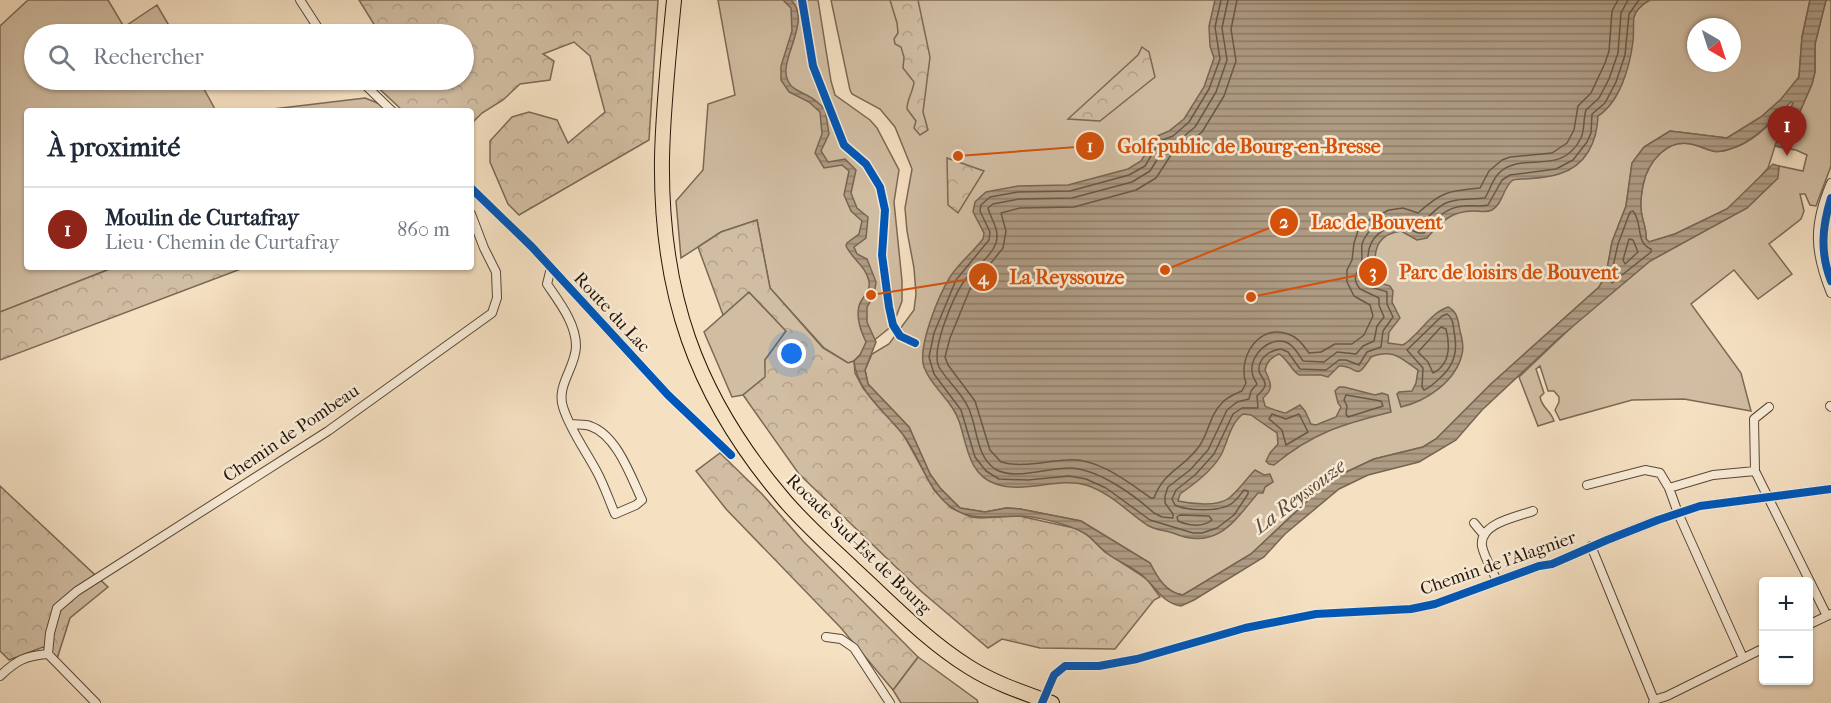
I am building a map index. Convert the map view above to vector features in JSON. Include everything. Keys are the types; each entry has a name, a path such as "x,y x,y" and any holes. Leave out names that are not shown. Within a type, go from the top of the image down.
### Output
{"main road":[{"name":"Rocade Sud-Est de Bourg","path":"674,0 662,158 664,223 677,306 692,352 713,399 736,436 782,498 938,646 969,667 998,682 1047,701"}],"street":[{"path":"300,0 316,24"},
{"path":"370,90 389,108"},
{"path":"1831,183 1818,225 1817,247 1822,270 1831,293"},
{"name":"Route du Lac","path":"474,191 551,268 668,395 731,455"},
{"name":"Chemin de Pombeau","path":"48,654 50,633 57,609 77,591 328,431 492,313 497,298 496,272 474,222"},
{"path":"551,268 547,284 563,309 575,335 574,360 560,394 563,408 571,424 598,474 615,514 642,500 617,450 602,434 590,426 571,424"},
{"path":"1769,407 1754,419 1755,471 1829,615 1813,623"},
{"path":"1587,485 1645,470 1660,473 1669,488 1743,658"},
{"path":"1669,488 1713,475 1755,471"},
{"name":"Chemin de l'Alagnier","path":"1065,666 1099,666 1137,659 1245,628 1316,614 1435,604 1539,566 1552,564 1591,546 1700,506 1831,489"},
{"path":"1497,581 1482,546 1484,535 1491,527 1533,511"},
{"path":"1474,523 1484,535"},
{"path":"1591,546 1653,701 1759,650"},
{"path":"826,638 841,639 854,648 890,703"},
{"path":"0,676 15,662 32,656 48,654 96,703"}],"green space":[{"path":"28,0 108,0 122,24 24,24 24,90 204,90 214,108 24,108 24,270 107,270 0,312 0,26"},
{"path":"359,0 658,0 649,140 519,215 508,204 490,162 490,141 512,117 529,112 557,120 568,143 605,112 590,56 574,42 543,54 554,61 550,80 520,84 503,100 474,121 474,108 400,108 381,90 474,90 474,24 374,24"},
{"path":"718,0 818,0 835,95 870,120 877,128 899,170 894,202 902,301 893,325 854,361 848,363 824,348 770,288 757,220 721,232 681,258 676,201 703,170 708,104 735,95"},
{"path":"831,0 1810,0 1802,37 1799,77 1782,99 1761,117 1727,138 1670,131 1644,147 1632,163 1626,206 1612,242 1606,275 1599,287 1491,384 1436,439 1423,447 1374,459 1340,475 1319,490 1251,554 1183,595 1167,588 1150,563 1081,521 1020,509 1006,508 985,512 960,508 930,474 909,427 868,384 865,370 872,354 889,344 914,310 916,294 914,268 905,208 912,169 895,127 880,109 852,94"},
{"path":"890,0 918,0 930,57 923,112 928,130 920,135 914,128 916,121 907,109 914,82 903,68 904,57 901,47 895,44 894,39 898,33 897,23"},
{"path":"1826,0 1831,0 1831,166 1816,206 1810,205 1805,194 1800,194 1804,211 1801,219 1769,244 1792,274 1758,299 1734,270 1691,304 1741,373 1751,411 1684,399 1632,400 1560,420 1555,410 1559,397 1554,391 1548,391 1540,366 1536,369 1544,393 1540,397 1554,421 1538,426 1519,377 1577,322 1650,261 1747,208 1777,179 1779,166 1803,171 1807,155 1784,148 1812,84 1815,72 1815,44"},
{"path":"157,5 168,24 128,24"},
{"path":"1142,47 1149,52 1155,77 1100,121 1068,119 1138,55"},
{"path":"365,98 384,108 281,108"},
{"path":"1791,101 1793,103 1768,168 1754,184 1727,209 1675,234 1649,242 1646,239 1641,196 1649,168 1661,153 1676,144 1685,143 1712,151 1724,151 1739,146 1763,130"},
{"path":"947,158 984,171 958,213 948,205"},
{"path":"757,220 770,288 823,348 848,363 854,361 855,373 863,388 903,434 934,490 951,508 971,517 1019,516 1074,528 1086,533 1105,552 1147,579 1160,597 1154,600 1115,649 1040,648 1002,639 988,648 922,592 799,474 743,395 765,377 765,360 786,331 749,292 723,315 698,247 721,232"},
{"path":"107,270 238,270 0,360 0,312"},
{"path":"749,292 786,331 765,360 766,377 743,395 732,397 704,332"},
{"path":"720,453 918,657 893,690 841,628 726,509 696,471"},
{"path":"0,486 108,587 70,618 57,659 43,647 9,660 0,651"},
{"path":"918,657 978,703 901,703 893,690"}],"water":[{"path":"783,0 791,0 797,9 798,19 787,63 788,81 795,89 812,98 825,109 829,134 821,151 828,162 845,159 856,170 851,193 857,208 868,217 866,238 854,247 857,254 867,259 876,282 874,295 867,307 867,322 876,342 865,370 868,384 909,427 930,474 960,508 985,512 1006,508 1020,509 1081,521 1150,563 1167,588 1183,595 1251,554 1319,490 1340,475 1374,459 1423,447 1436,439 1491,384 1599,287 1606,275 1612,242 1626,206 1632,163 1644,147 1670,131 1727,138 1761,117 1781,99 1799,77 1802,37 1810,0 1826,0 1815,44 1815,72 1812,84 1784,148 1775,146 1793,103 1791,102 1756,135 1730,149 1712,151 1685,143 1668,148 1649,168 1643,185 1641,212 1646,239 1649,242 1675,234 1727,209 1773,164 1779,166 1778,178 1747,208 1650,261 1559,338 1482,410 1456,440 1419,462 1368,475 1339,489 1285,534 1264,557 1181,606 1165,599 1142,575 1108,554 1078,530 1033,517 979,517 953,509 932,486 913,449 901,432 865,391 856,372 854,361 860,355 866,342 858,311 868,291 869,281 865,271 846,246 859,234 862,221 851,211 844,195 849,171 842,165 824,168 815,153 822,134 820,112 809,102 789,92 781,80 781,66 792,31 791,8"},
{"path":"1215,0 1650,0 1636,12 1632,51 1623,83 1606,110 1598,116 1592,144 1583,159 1568,170 1554,176 1513,180 1499,204 1492,210 1453,215 1442,222 1427,238 1417,240 1401,231 1388,235 1379,243 1375,267 1369,279 1390,286 1393,291 1392,302 1400,318 1389,332 1388,343 1403,345 1430,319 1448,307 1456,314 1463,345 1459,364 1454,373 1430,395 1401,407 1397,394 1412,391 1418,370 1397,356 1386,354 1371,357 1359,371 1339,366 1328,377 1299,375 1282,356 1279,354 1274,357 1268,362 1265,370 1270,385 1269,391 1263,398 1266,407 1286,413 1300,405 1311,424 1316,425 1336,417 1341,407 1335,391 1339,387 1344,387 1375,395 1382,393 1388,395 1391,412 1315,437 1274,465 1266,461 1278,444 1277,433 1251,415 1243,414 1232,428 1217,461 1202,477 1180,494 1178,501 1205,504 1224,501 1236,492 1255,470 1264,475 1270,474 1273,482 1265,487 1263,493 1258,493 1231,524 1212,536 1201,539 1188,538 1150,527 1110,497 1086,485 1064,483 1007,487 987,480 974,466 956,413 931,381 924,367 923,358 926,334 945,285 983,239 984,233 973,212 975,202 986,192 1018,186 1068,185 1128,169 1141,161 1157,136 1169,131 1184,119 1204,87 1214,58 1210,46 1209,26"}],"cycle path":[{"path":"802,0 813,66 844,145 866,164 880,187 885,210 882,255 893,325 900,336 915,343"},
{"path":"474,191 532,247 668,395 731,455"},
{"path":"1831,198 1824,240 1825,260 1831,281"},
{"path":"1042,703 1054,675 1065,666 1099,666 1137,659 1245,628 1316,614 1411,609 1435,604 1539,566 1552,564 1658,520 1700,506 1831,489"}],"place":[{"name":"Golf public de Bourg-en-Bresse","path":"958,156"},
{"name":"Moulin de Curtafray","path":"1787,156"},
{"name":"Lac de Bouvent","path":"1165,270"},
{"name":"La Reyssouze","path":"871,295"},
{"name":"Parc de loisirs de Bouvent","path":"1251,297"}]}
